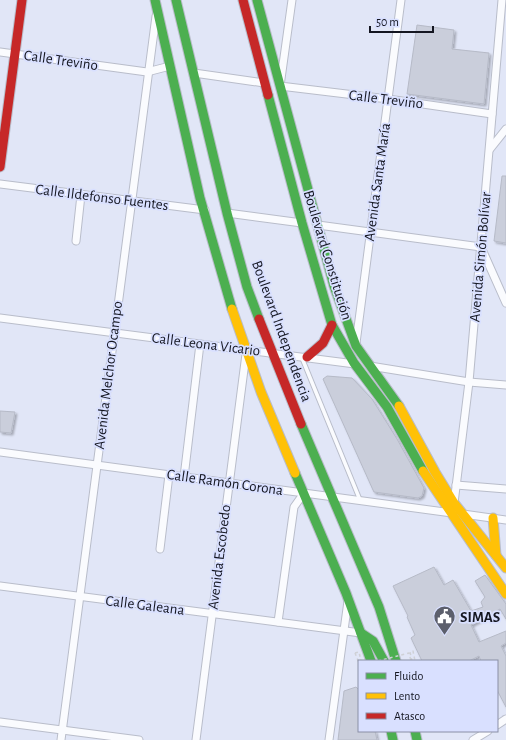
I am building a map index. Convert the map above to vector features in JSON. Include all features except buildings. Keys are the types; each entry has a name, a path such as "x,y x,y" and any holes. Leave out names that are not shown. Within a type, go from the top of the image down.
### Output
{"main road":[{"path":"0,167 22,0"},
{"name":"Boulevard Independencia","path":"176,0 227,213 247,287 272,353 379,607 396,660"},
{"name":"Boulevard Constitución","path":"243,0 302,223 332,325 354,364 387,407 426,476 506,594"},
{"name":"Boulevard Constitución","path":"257,0 334,286 356,346 397,402 435,472 454,503 506,568"},
{"path":"156,5 204,210 229,302 261,392 348,599 371,660"},
{"path":"304,357 323,343 332,325"},
{"path":"493,518 496,555"},
{"path":"361,633 368,636 376,643 384,660"}],"street":[{"path":"280,86 292,0"},
{"name":"Avenida Santa María","path":"354,364 401,0"},
{"name":"Avenida Simón Bolívar","path":"450,512 453,510 469,382 502,0"},
{"name":"Avenida Melchor Ocampo","path":"61,740 156,5"},
{"name":"Calle Treviño","path":"0,52 148,72 170,66"},
{"path":"194,73 264,83"},
{"name":"Calle Treviño","path":"280,86 388,99 492,114"},
{"path":"489,150 506,129"},
{"name":"Calle Ildefonso Fuentes","path":"0,184 131,202 204,210"},
{"path":"76,241 81,195"},
{"path":"227,213 302,223"},
{"path":"318,225 481,247 506,303"},
{"path":"500,288 506,281"},
{"name":"Calle Leona Vicario","path":"0,318 372,366 469,382 506,385"},
{"path":"184,477 200,344"},
{"name":"Avenida Escobedo","path":"196,740 246,350"},
{"name":"Calle Ramón Corona","path":"0,452 506,520"},
{"path":"160,549 170,475"},
{"path":"456,485 506,489"},
{"path":"278,622 294,507 304,493"},
{"name":"Calle Galeana","path":"0,586 361,633"},
{"path":"329,740 348,599"},
{"path":"0,722 139,740"},
{"path":"473,740 486,732"}],"lane":[{"path":"304,357 360,500"}],"path":[{"path":"358,660 355,653 359,652 361,660"},
{"path":"381,660 409,652 413,660"}],"traffic: fast":[{"path":"155,0 200,198 232,309"},
{"path":"176,0 227,213 247,287 259,319"},
{"path":"257,0 334,286 356,346 399,406"},
{"path":"268,95 302,223 332,325 354,363 387,407 423,471"},
{"path":"301,424 379,607 396,660"},
{"path":"295,473 346,593 371,660"},
{"path":"361,633 373,641 383,660"},
{"path":"391,732 393,740"},
{"path":"415,732 417,740"}],"traffic: slow":[{"path":"232,309 261,392 295,473"},
{"path":"399,406 435,472 454,503 506,568"},
{"path":"423,471 506,594"},
{"path":"493,518 496,555"}],"traffic: jam":[{"path":"0,167 22,0"},
{"path":"243,0 268,95"},
{"path":"259,319 301,424"},
{"path":"307,357 323,343 332,325"}],"place":[{"name":"SIMAS","path":"444,636"}]}
